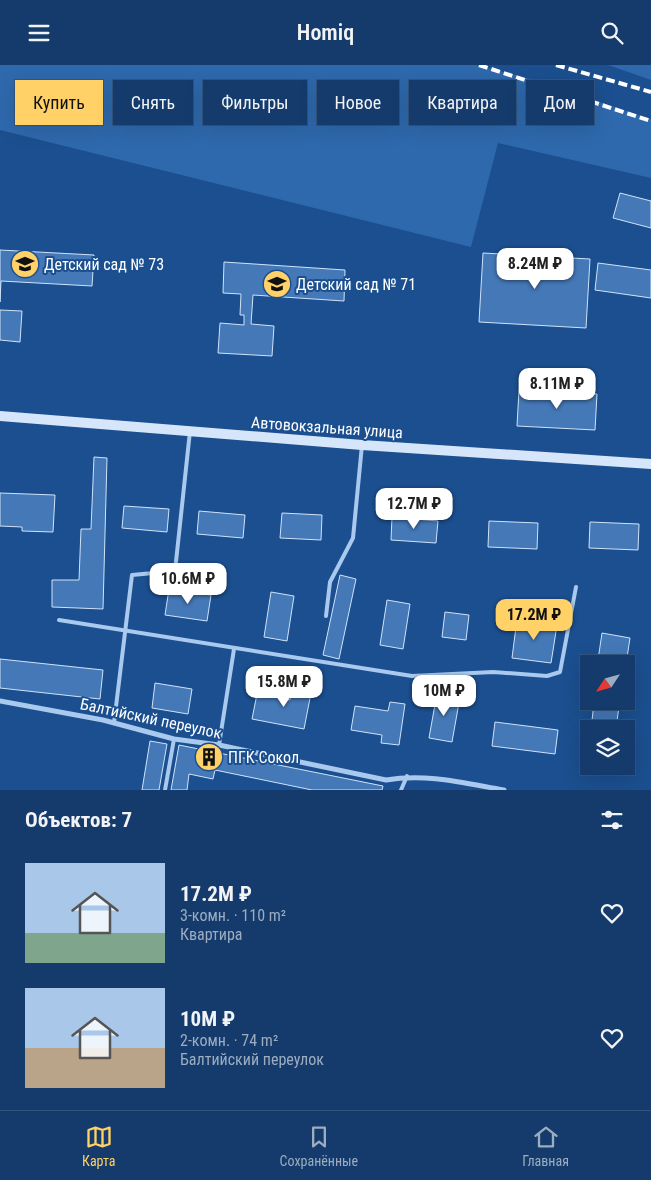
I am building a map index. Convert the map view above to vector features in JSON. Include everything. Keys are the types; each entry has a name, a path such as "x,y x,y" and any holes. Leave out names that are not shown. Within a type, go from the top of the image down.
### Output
{"street":[{"name":"Автовокзальная улица","path":"0,416 362,445 651,464"},
{"name":"Балтийский переулок","path":"0,701 114,723 174,739 219,745 386,780 407,776 433,777 504,790"}],"lane":[{"path":"114,723 132,575 175,571 190,431"},
{"path":"326,616 330,582 353,538 362,445"},
{"path":"59,620 125,632 412,676 494,673 547,676 560,672 576,587"},
{"path":"219,745 234,649"},
{"path":"165,790 174,739"},
{"path":"402,790 407,776"}],"shaded area":[{"path":"0,65 476,65 533,80 526,80 526,125 594,125 594,100 651,119 651,178 498,143 471,247 0,130"},
{"path":"608,65 651,65 651,80"}],"building":[{"path":"620,193 651,201 651,228 613,218"},
{"path":"0,250 94,255 92,286 1,281 0,302"},
{"path":"483,253 590,259 586,328 479,322"},
{"path":"224,262 345,270 344,301 253,295 251,324 274,326 272,356 218,353 220,323 244,325 244,315 240,315 241,294 223,293"},
{"path":"598,263 651,270 651,298 595,290"},
{"path":"0,310 22,311 20,342 0,340"},
{"path":"519,390 597,394 595,430 517,426"},
{"path":"94,457 107,458 103,609 52,607 52,580 79,580 81,529 91,529"},
{"path":"0,493 55,495 53,532 22,531 22,527 0,526"},
{"path":"124,506 169,509 167,532 122,528"},
{"path":"199,511 245,515 243,538 197,534"},
{"path":"282,513 322,515 321,540 280,538"},
{"path":"392,517 438,521 436,543 391,540"},
{"path":"489,521 538,523 537,549 488,547"},
{"path":"590,522 639,524 638,550 589,548"},
{"path":"340,575 356,579 339,659 323,655"},
{"path":"169,589 211,595 207,621 165,615"},
{"path":"271,592 294,596 287,641 264,637"},
{"path":"387,600 410,604 403,649 380,645"},
{"path":"445,612 469,615 466,640 442,637"},
{"path":"517,619 557,625 551,663 512,658"},
{"path":"602,633 630,638 627,655 599,655"},
{"path":"0,659 103,670 100,699 0,688"},
{"path":"155,683 192,689 188,714 152,708"},
{"path":"293,684 312,688 304,729 252,719 257,694 290,700"},
{"path":"437,693 460,697 452,742 429,738"},
{"path":"390,702 405,704 399,745 381,743 382,735 351,730 355,706 388,711"},
{"path":"593,710 618,710 617,720 592,720"},
{"path":"495,722 558,730 555,754 492,746"},
{"path":"150,741 167,744 159,790 142,790"},
{"name":"ПГК Сокол","path":"179,745 383,786 382,790 312,790 215,770 213,779 189,774 187,790 171,790"}],"railway":[{"path":"479,65 651,121"},
{"path":"556,65 651,92"}],"place":[{"name":"Детский сад № 73","path":"25,264"},
{"name":"Детский сад № 71","path":"277,284"},
{"name":"ПГК Сокол","path":"209,757"}]}
